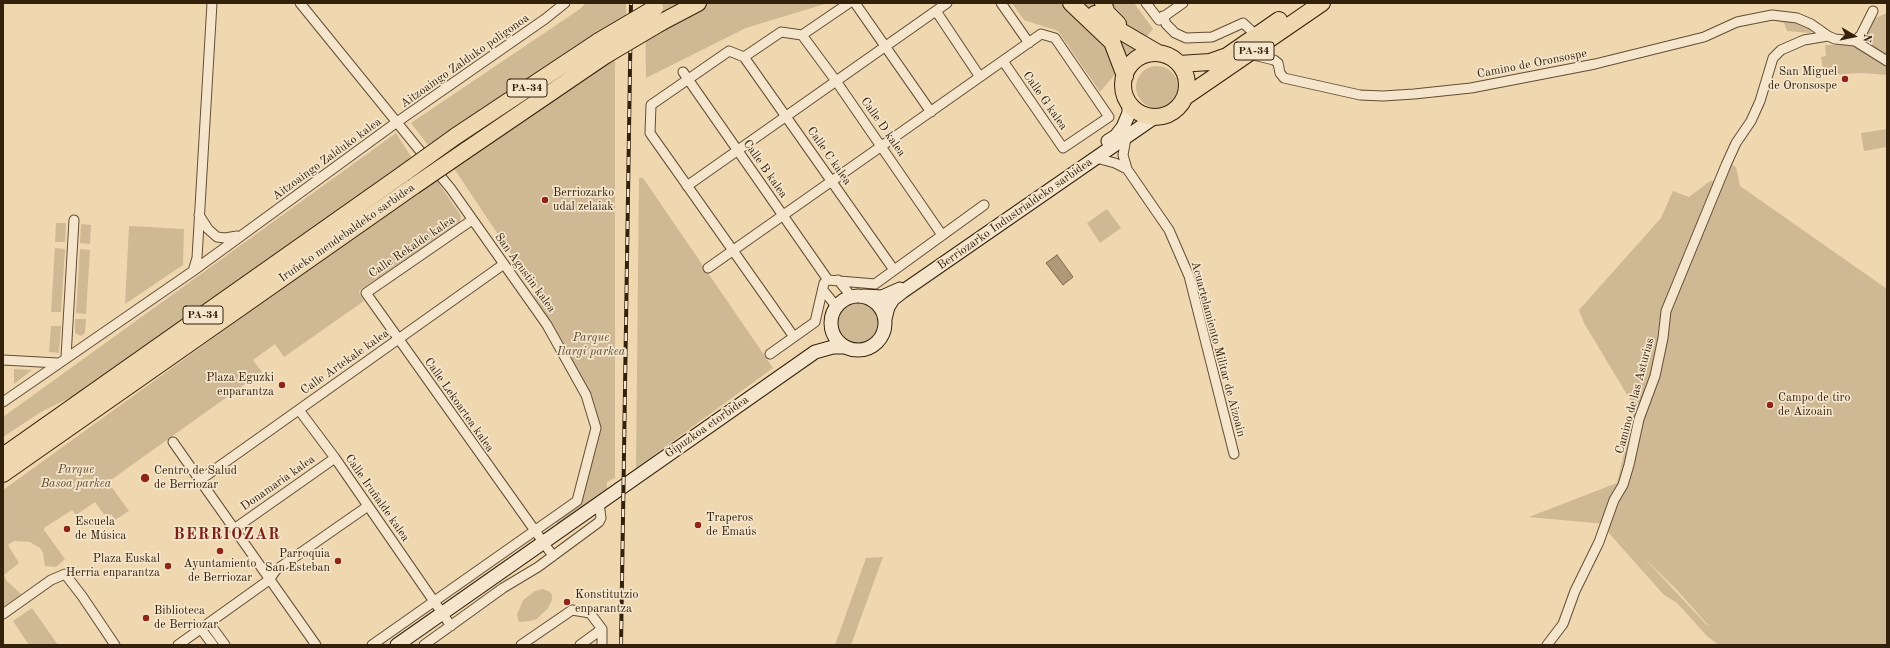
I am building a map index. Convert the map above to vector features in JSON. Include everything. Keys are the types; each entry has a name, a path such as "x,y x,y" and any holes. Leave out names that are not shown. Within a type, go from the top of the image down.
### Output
{"highway":[{"name":"Iruñeko mendebaldeko sarbidea","path":"3,456 456,136 602,48 660,11 706,3"},
{"path":"1103,3 1107,13 1128,36"},
{"name":"PA-34","path":"1179,64 1210,62 1227,56 1303,3"},
{"name":"PA-34","path":"1156,117 1173,111 1185,96 1322,3"},
{"path":"1075,5 1158,53 1166,55 1179,64 1186,79 1185,96"},
{"path":"1075,5 1112,42 1125,76"},
{"name":"Iruñeko mendebaldeko sarbidea","path":"3,474 465,150 602,48"},
{"path":"1156,117 1138,112 1129,104 1124,87 1125,76 1129,66 1137,59 1147,54 1158,53"},
{"path":"3,482 62,440 156,367"},
{"path":"3,446 48,416 90,394"}],"main road":[{"name":"Berriozarko Industrialdeko sarbidea","path":"858,296 882,297 896,292 1116,136 1123,127 1129,113 1129,104"},
{"name":"Berriozarko Industrialdeko sarbidea","path":"885,320 888,307 893,299 902,292 1156,117"},
{"path":"858,296 878,305 885,320 882,337 869,349 860,351 844,347 835,339 830,328 830,319 836,306 858,296"},
{"name":"Gipuzkoa etorbidea","path":"397,645 815,352 825,340 830,328"},
{"name":"Gipuzkoa etorbidea","path":"815,352 833,347 844,347"}],"street":[{"path":"193,271 197,258 212,3"},
{"name":"Aitzoaingo Zalduko kalea","path":"3,402 66,357 193,271 397,122 300,3"},
{"name":"Aitzoaingo Zalduko poligonoa","path":"397,122 545,19 565,3"},
{"path":"794,337 650,133 651,105 685,75 729,51 744,57 781,32 802,35 849,3"},
{"path":"855,3 931,112"},
{"path":"687,186 947,3"},
{"path":"708,268 1028,43 1001,3"},
{"path":"1146,3 1159,20 1183,3"},
{"path":"936,11 980,77"},
{"path":"1855,41 1862,35 1873,11"},
{"name":"Camino de Oronsospe","path":"1249,54 1274,60 1278,63 1281,77 1350,93 1373,96 1414,94 1471,88 1547,75 1704,37 1737,22 1772,15 1797,18 1811,24 1828,36"},
{"path":"1164,16 1166,24 1175,33 1186,38 1212,37 1244,23 1256,35"},
{"name":"Calle G kalea","path":"1003,61 1063,148 1109,117 1055,38 1041,34 1028,43"},
{"name":"Calle D kalea","path":"802,35 882,146 942,235"},
{"path":"1828,36 1835,39 1855,41 1887,61"},
{"name":"Camino de las Asturias","path":"1547,645 1563,624 1575,591 1599,542 1614,500 1623,484 1629,465 1639,419 1657,370 1666,310 1726,164 1736,143 1752,121 1766,84 1770,66 1776,54 1804,40 1828,36"},
{"name":"Calle C kalea","path":"744,57 894,270"},
{"name":"Calle B kalea","path":"685,75 828,280"},
{"name":"San Agustin kalea","path":"397,122 451,189 547,325 586,395 596,428 577,501 534,531"},
{"name":"Acuartelamiento Militar de Aizoain","path":"1126,138 1123,155 1127,169 1169,230 1189,276 1234,454"},
{"path":"1096,158 1115,163 1127,169"},
{"path":"770,354 815,322 824,283 828,280 875,284 984,205"},
{"name":"Aitzoaingo Zalduko kalea","path":"199,214 208,229 217,237 230,238 242,235"},
{"path":"66,357 74,220"},
{"name":"Calle Rekalde kalea","path":"366,293 472,220"},
{"name":"Calle Artekale kalea","path":"200,480 504,264"},
{"path":"838,280 858,296"},
{"path":"823,290 836,306"},
{"name":"Calle Lekoartea kalea","path":"366,293 534,531"},
{"path":"3,360 58,363"},
{"name":"Calle Iruñalde kalea","path":"299,410 434,601"},
{"path":"173,442 316,645"},
{"name":"Donamaria kalea","path":"234,529 334,458"},
{"path":"424,645 503,588 553,556 600,522 601,518 599,503"},
{"path":"178,645 269,580 276,570 368,506"},
{"path":"372,645 534,531 553,556"},
{"path":"3,614 51,580 65,574 82,596 115,645"},
{"path":"434,601 451,626"},
{"path":"521,645 572,610 590,613 602,629 602,645"},
{"path":"209,622 225,645"},
{"path":"201,629 213,645"},
{"path":"580,645 602,629"}],"green space":[{"path":"586,3 626,3 626,15 595,33 428,145 411,123 580,9"},
{"path":"645,3 828,3 746,28 646,78"},
{"path":"1012,3 1134,3 1153,29 1100,92 1058,31 1024,20"},
{"path":"1887,13 1887,75 1863,73 1824,75 1821,57 1826,56 1825,45 1855,45 1873,19"},
{"path":"1771,17 1791,19 1809,27 1811,32 1787,31 1784,23 1771,20"},
{"name":"Berriozarko udal zelaiak","path":"615,59 615,478 607,482 607,492 560,527 554,519 581,499 599,431 599,422 588,388 553,324 534,296 540,291 535,285 533,287 453,167"},
{"path":"1153,66 1161,66 1169,69 1175,75 1178,87 1175,99 1169,105 1161,108 1153,108 1145,105 1139,99 1136,91 1136,83 1139,75 1145,69"},
{"path":"1887,129 1887,147 1864,151 1861,133"},
{"path":"396,133 412,158 75,395 41,412 3,437 3,417"},
{"name":"Campo de tiro de Aizoain","path":"1731,164 1736,167 1740,186 1887,289 1887,645 1719,645 1708,637 1677,603 1664,595 1607,531 1606,524 1529,517 1617,483 1635,408 1584,323 1579,310 1661,218 1673,191 1689,197 1710,181 1724,180","holes":["1643,557 1676,589 1708,625"]},
{"path":"639,178 643,178 773,368 636,468"},
{"name":"Parque Basoa parkea","path":"436,179 461,216 460,222 360,290 359,293 364,301 284,357 275,344 253,360 262,372 108,482 129,511 115,520 111,514 106,517 95,502 76,515 72,510 44,528 65,559 56,567 45,566 43,553 40,548 30,542 14,541 8,545 19,563 4,575 6,580 22,595 3,607 3,490 417,191"},
{"path":"1107,209 1121,228 1100,243 1087,223"},
{"path":"56,223 66,223 65,242 55,242"},
{"path":"81,224 91,225 90,244 80,243"},
{"path":"129,226 184,229 183,265 125,304"},
{"path":"55,248 65,249 61,312 51,312"},
{"path":"80,249 90,250 86,314 76,313"},
{"path":"852,300 862,300 874,306 879,314 879,332 874,340 866,345 852,346 844,343 837,336 834,328 834,318 837,310 844,303"},
{"path":"75,319 86,319 85,333 81,336 75,333"},
{"path":"51,326 61,326 59,353 49,352"},
{"path":"14,369 32,370 14,384"},
{"path":"883,557 851,645 835,645 866,558"},
{"path":"543,589 550,592 552,595 552,600 548,608 537,619 519,622 517,615 523,600 535,591"},
{"path":"32,608 58,645 29,645 13,621"}],"shaded area":[{"path":"1057,255 1073,277 1063,285 1046,263"}],"railway":[{"path":"621,645 631,3"}],"place":[{"name":"San Miguel de Oronsospe","path":"1845,79"},
{"name":"Berriozarko udal zelaiak","path":"545,200"},
{"name":"Plaza Eguzki enparantza","path":"282,385"},
{"name":"Campo de tiro de Aizoain","path":"1770,405"},
{"name":"Centro de Salud de Berriozar","path":"145,478"},
{"name":"Traperos de Emaús","path":"698,525"},
{"name":"Escuela de Música","path":"67,529"},
{"name":"Ayuntamiento de Berriozar","path":"220,551"},
{"name":"Parroquia San Esteban","path":"338,561"},
{"name":"Plaza Euskal Herria enparantza","path":"168,566"},
{"name":"Konstitutzio enparantza","path":"567,602"},
{"name":"Biblioteca de Berriozar","path":"146,618"}],"district":[{"name":"BERRIOZAR","path":"227,535"}],"park label":[{"name":"Parque Ilargi parkea","path":"591,345"}]}
